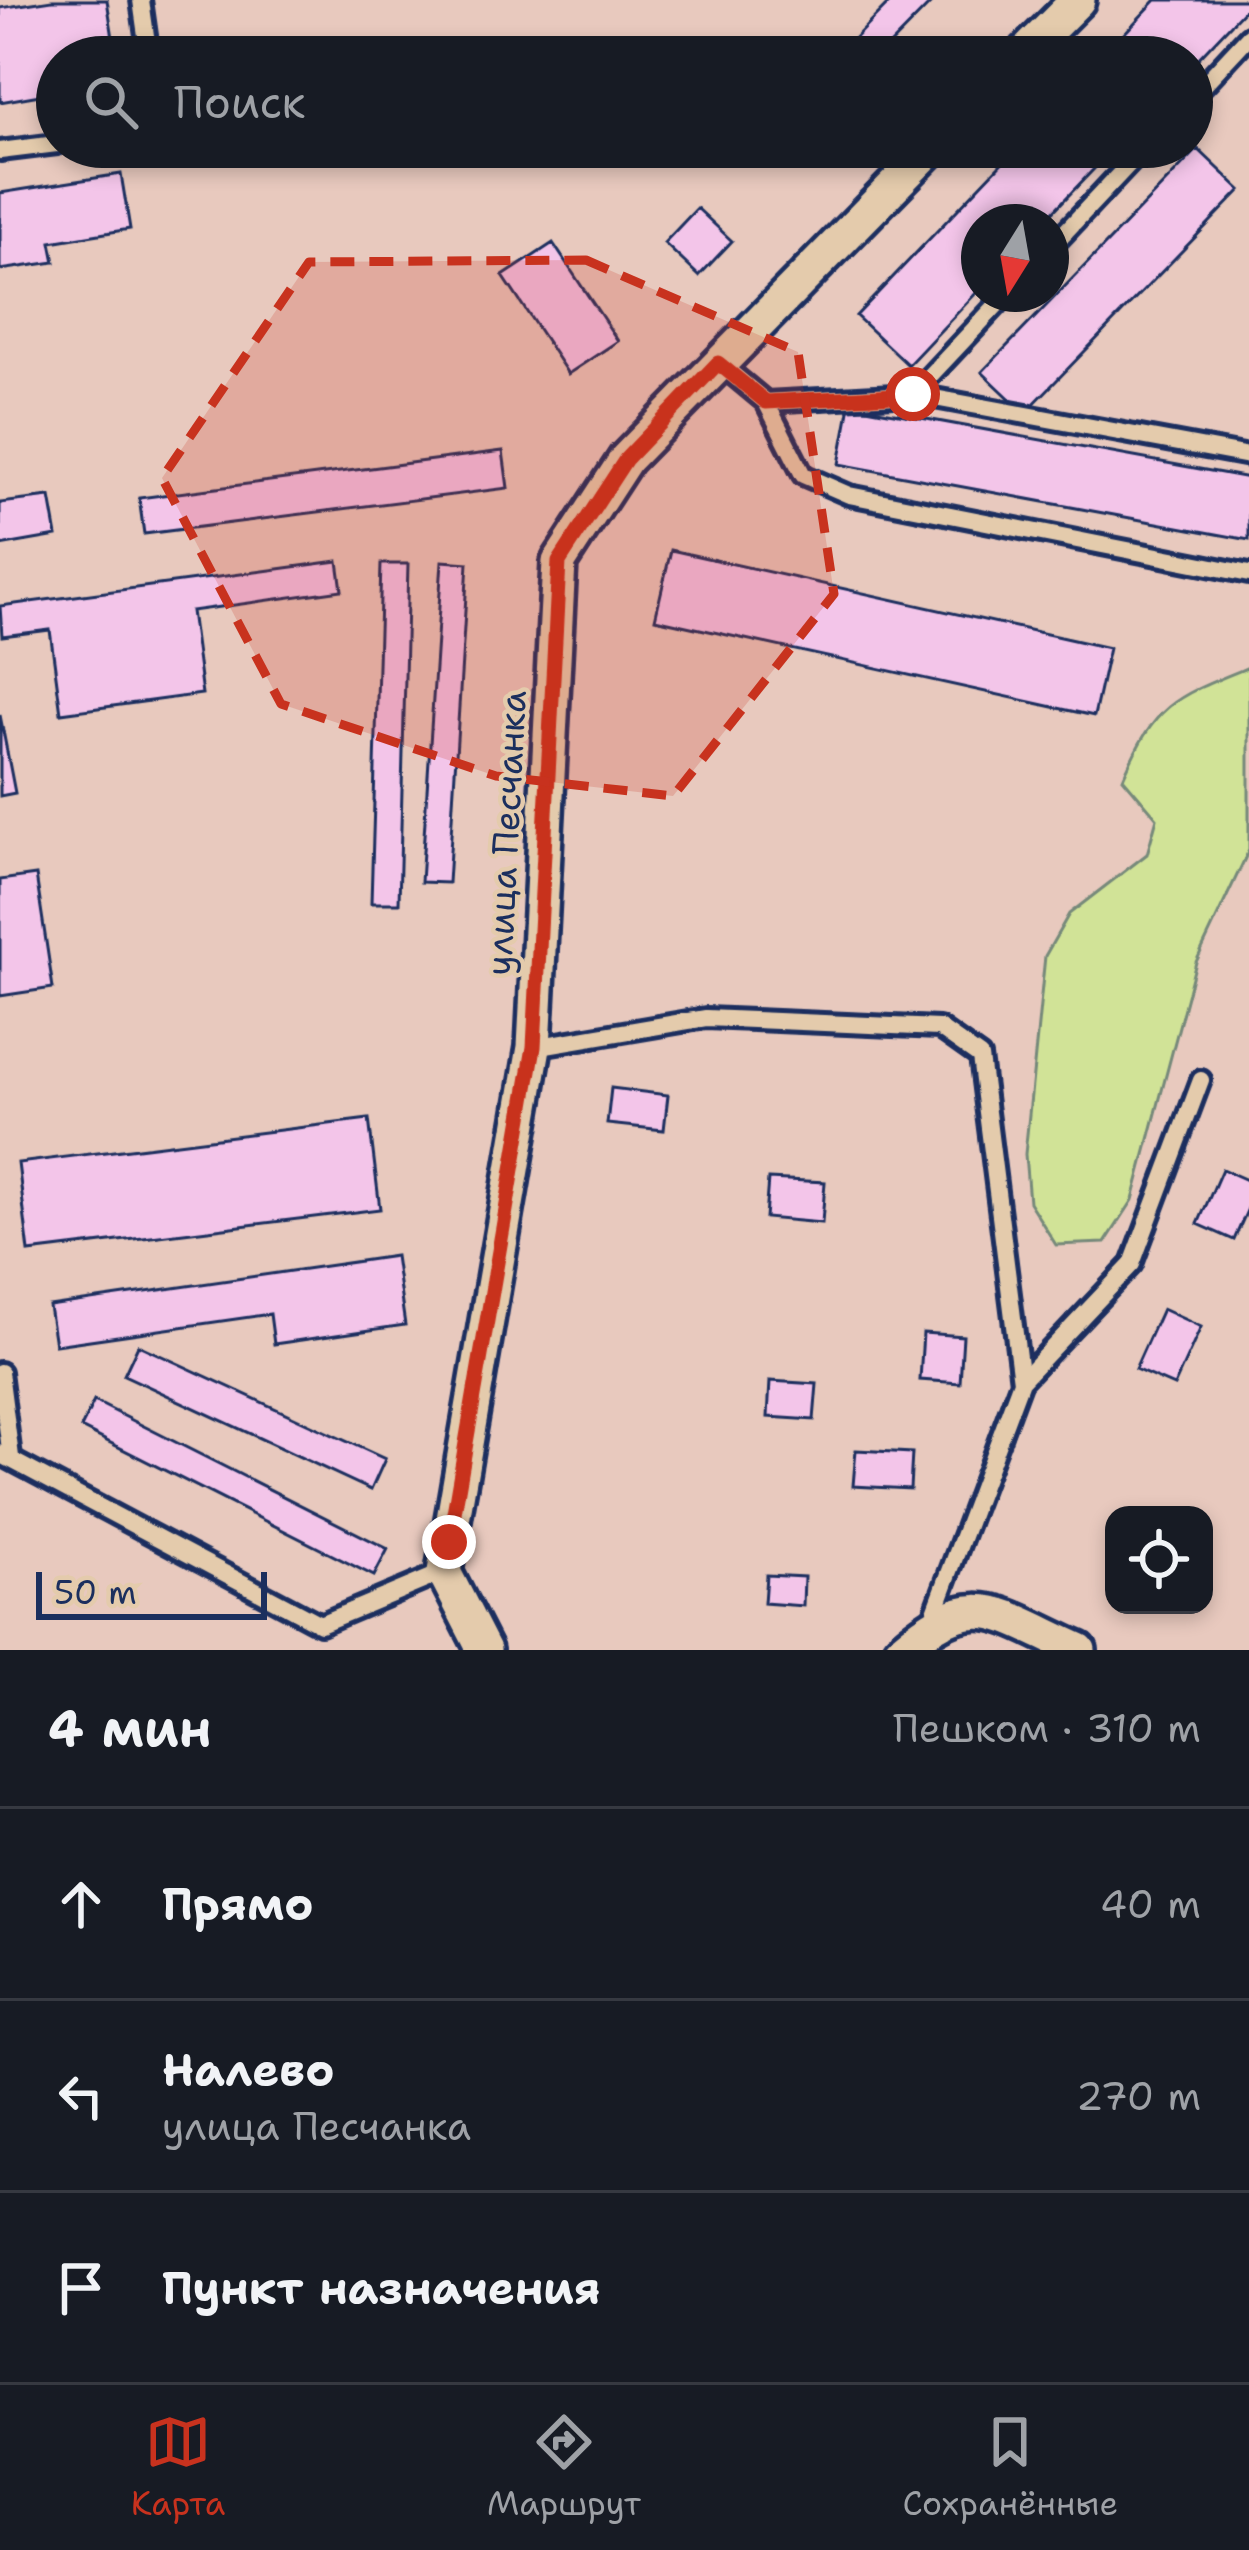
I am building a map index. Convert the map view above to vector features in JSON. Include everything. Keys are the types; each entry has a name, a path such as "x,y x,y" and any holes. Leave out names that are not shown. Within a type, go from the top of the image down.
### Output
{"street":[{"path":"1042,36 1078,0"},
{"name":"улица Песчанка","path":"443,1572 534,1047 559,562 626,459 911,168"},
{"path":"443,1572 484,1650"},
{"path":"901,1650 928,1628 967,1608 1009,1618 1079,1650"}],"lane":[{"path":"141,0 146,36"},
{"path":"1213,75 1249,36"},
{"path":"0,151 36,147"},
{"path":"1069,228 1125,168"},
{"path":"913,394 990,312"},
{"path":"718,363 766,402 803,475 849,495 1249,574"},
{"path":"766,402 913,394 1249,456"},
{"path":"534,1047 706,1018 940,1028 980,1058 1022,1381"},
{"path":"928,1628 1022,1381 1132,1264 1201,1080"},
{"path":"0,1372 5,1456 320,1624 443,1572"}],"highlighted area":[{"path":"586,260 798,352 834,594 673,796 496,776 281,704 162,478 309,262"}],"green space":[{"path":"1249,667 1249,850 1196,962 1133,1200 1105,1243 1056,1245 1029,1202 1025,1154 1045,956 1069,914 1147,854 1157,818 1123,778 1146,733 1185,695"}],"building":[{"path":"52,0 107,0 113,36 36,36 36,96 0,102 0,8"},
{"path":"892,0 934,0 899,36 857,36"},
{"path":"1156,0 1249,0 1213,43 1213,36 1122,36"},
{"path":"1213,163 1241,190 1025,413 982,372 1040,312 1069,312 1069,282 1180,168 1213,168"},
{"path":"997,168 1095,168 1060,204 963,204"},
{"path":"121,174 130,229 51,242 55,262 0,270 0,193"},
{"path":"961,206 961,309 908,365 856,316"},
{"path":"697,208 732,241 699,276 664,243"},
{"path":"553,243 618,341 568,374 503,276"},
{"path":"850,405 1249,478 1249,540 839,464"},
{"path":"503,451 508,488 144,534 139,498"},
{"path":"50,497 57,536 0,546 0,503"},
{"path":"671,550 1109,648 1094,716 655,619"},
{"path":"338,561 342,590 191,611 202,694 61,713 50,630 2,636 0,606"},
{"path":"442,561 468,563 448,883 421,882"},
{"path":"381,564 408,564 399,903 371,903"},
{"path":"0,715 15,793 0,796"},
{"path":"36,875 53,988 0,996 0,880"},
{"path":"611,1088 668,1095 664,1130 607,1124"},
{"path":"369,1119 380,1209 29,1252 18,1163"},
{"path":"1222,1169 1249,1181 1249,1206 1234,1240 1198,1224"},
{"path":"768,1179 825,1182 822,1223 765,1218"},
{"path":"395,1256 405,1325 274,1344 270,1314 55,1345 49,1306"},
{"path":"1162,1309 1201,1327 1174,1386 1135,1369"},
{"path":"923,1333 963,1336 960,1383 920,1380"},
{"path":"138,1345 385,1459 371,1490 124,1375"},
{"path":"770,1381 817,1384 814,1420 768,1417"},
{"path":"94,1401 388,1549 374,1576 81,1428"},
{"path":"856,1450 912,1453 910,1489 853,1486"},
{"path":"766,1575 804,1577 803,1606 764,1603"}],"route":[{"path":"449,1542 534,1047 559,562 626,459 718,363 766,402 913,394"}]}
